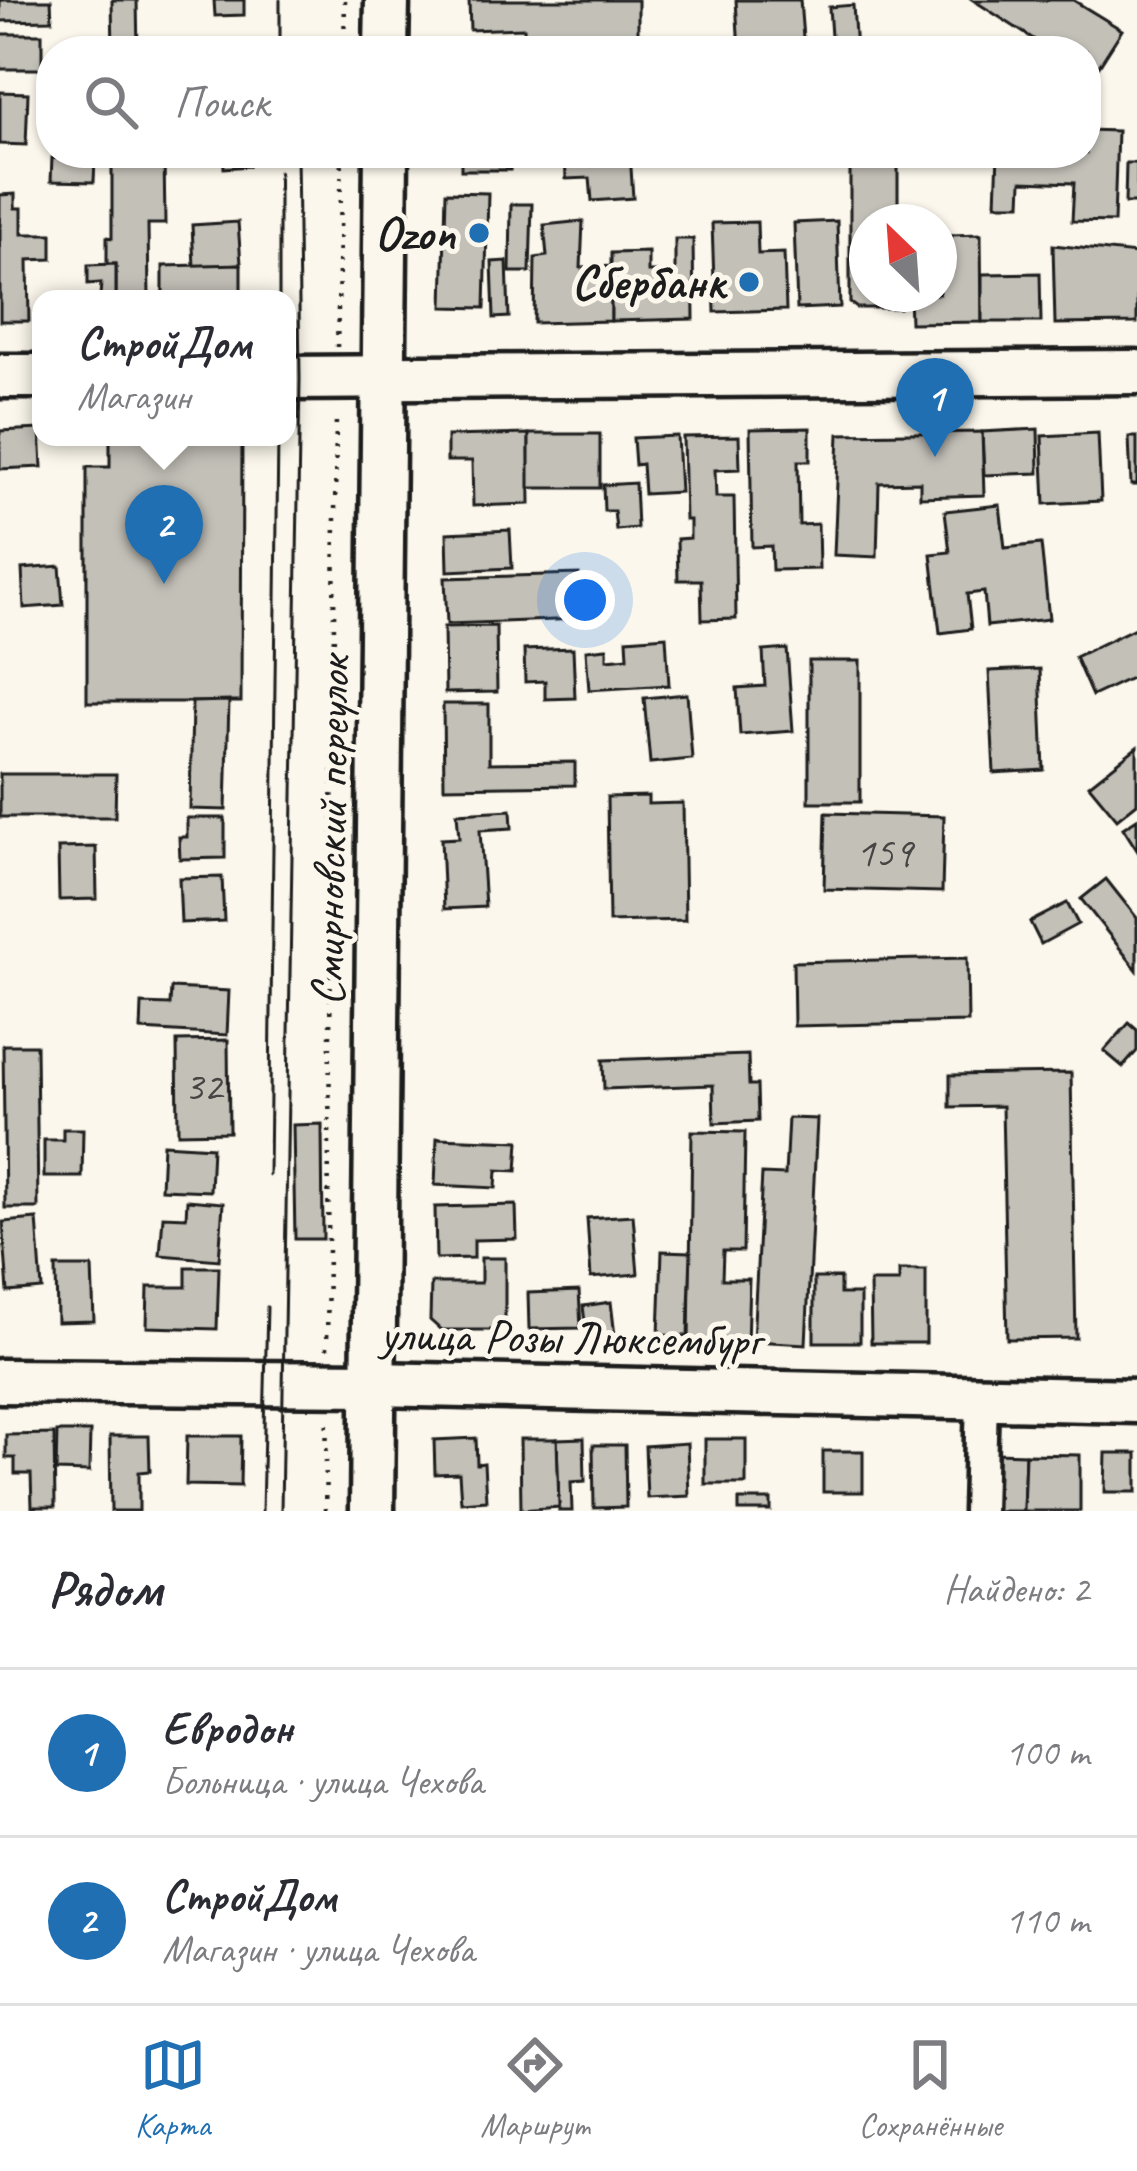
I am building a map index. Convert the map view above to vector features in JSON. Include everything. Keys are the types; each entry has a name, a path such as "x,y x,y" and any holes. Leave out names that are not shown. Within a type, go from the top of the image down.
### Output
{"main road":[{"path":"386,36 387,0"},
{"name":"Смирновский переулок","path":"373,1511 386,168"},
{"path":"296,378 1137,372"},
{"path":"0,376 32,376"},
{"name":"улица Розы Люксембург","path":"0,1381 327,1383 1137,1401"}],"street":[{"path":"979,1511 982,1397"}],"path":[{"path":"344,36 345,0"},
{"path":"325,1511 342,168"}],"building":[{"path":"0,0 51,0 52,20 0,21"},
{"path":"112,0 137,0 138,36 113,36"},
{"path":"214,0 244,0 244,15 215,16"},
{"path":"469,0 638,0 638,36 524,36 524,28 470,30"},
{"path":"736,0 800,0 803,36 738,36"},
{"path":"973,0 1073,0 1122,30 1101,63 1101,36 1029,36"},
{"path":"853,5 855,36 831,36 829,7"},
{"path":"0,34 42,34 36,36 36,69 0,69"},
{"path":"0,92 28,93 26,145 0,144"},
{"path":"1101,130 1117,131 1114,222 1072,221 1074,183 1022,181 1021,204 996,204 997,168 1101,168"},
{"path":"1126,163 1137,163 1137,203 1125,203"},
{"path":"52,168 95,168 94,182 51,181"},
{"path":"112,168 164,168 165,224 148,224 149,290 116,290 116,264 107,264 107,237 112,238"},
{"path":"461,168 510,168 510,170"},
{"path":"566,168 631,168 633,198 592,201 590,178 566,179"},
{"path":"850,168 898,168 898,204 850,204"},
{"path":"446,192 488,193 485,308 443,307"},
{"path":"15,194 15,208 22,208 22,234 52,234 52,259 28,260 29,321 0,321 0,195"},
{"path":"511,204 532,204 530,272 510,272"},
{"path":"583,221 581,268 611,266 611,321 534,323 535,258 547,256 544,225"},
{"path":"837,221 840,307 797,309 794,223"},
{"path":"238,222 241,264 194,267 192,225"},
{"name":"Сбербанк","path":"757,222 758,254 784,253 786,310 715,312 712,223"},
{"path":"981,234 982,322 910,323 910,312 957,312 957,235"},
{"path":"675,239 693,239 694,319 611,321 611,253 648,252 648,272 675,272"},
{"path":"1053,245 1137,254 1137,323 1055,324"},
{"path":"507,261 509,317 494,318 492,262"},
{"path":"116,264 116,290 100,290 101,283 88,284 88,265"},
{"path":"241,264 241,290 163,290 163,266"},
{"path":"1040,273 1041,322 982,322 982,274"},
{"path":"810,428 810,461 798,461 799,525 818,524 819,569 772,570 771,546 752,547 750,429"},
{"path":"32,429 32,446 41,446 42,467 0,469 0,431"},
{"path":"1038,429 1039,473 984,475 982,432"},
{"path":"982,432 984,495 920,497 920,482 879,483 877,557 834,555 839,434"},
{"path":"1098,433 1101,501 1045,504 1042,436"},
{"path":"529,434 530,504 473,506 472,461 447,461 447,436"},
{"path":"529,434 600,434 600,488 529,488"},
{"path":"677,436 680,492 644,494 642,464 635,465 633,438"},
{"path":"739,436 740,469 715,470 716,497 734,497 736,619 702,620 701,580 678,580 677,539 690,538 690,520 685,520 683,437"},
{"path":"1129,437 1137,437 1137,485 1131,485"},
{"path":"110,446 242,446 241,702 87,702 87,467 110,467"},
{"path":"635,483 637,528 616,530 614,511 604,511 603,485"},
{"path":"1000,505 1005,548 1041,544 1049,619 987,626 984,592 967,594 971,629 940,633 931,554 950,552 945,511"},
{"path":"510,530 512,568 448,571 447,533"},
{"path":"60,566 63,605 24,608 22,569"},
{"path":"579,574 581,619 447,624 445,578"},
{"path":"496,626 497,692 445,693 444,627"},
{"path":"1137,627 1137,675 1092,696 1075,657"},
{"path":"666,636 669,685 589,690 586,650 607,648 607,659 628,657 627,639"},
{"path":"573,648 575,698 545,699 545,681 525,682 524,650"},
{"path":"787,649 793,731 740,735 737,688 765,686 763,651"},
{"path":"809,661 860,661 860,802 809,802"},
{"path":"1040,669 1044,770 994,773 989,671"},
{"path":"687,694 692,759 650,763 644,698"},
{"path":"229,701 226,810 190,809 192,702"},
{"path":"443,704 489,704 489,763 575,762 575,785 444,787"},
{"path":"1137,747 1137,803 1117,819 1089,785"},
{"path":"0,774 116,774 115,817 0,817"},
{"path":"648,796 648,804 683,803 685,920 609,922 607,797"},
{"path":"511,810 512,828 480,830 485,907 444,909 441,839 459,838 457,813"},
{"path":"826,813 944,816 942,892 824,889"},
{"path":"187,818 225,818 225,858 180,859 179,837 187,837"},
{"path":"1137,819 1137,850 1123,828"},
{"path":"96,847 97,899 59,900 58,848"},
{"path":"222,877 224,921 181,923 179,878"},
{"path":"1106,879 1137,918 1137,970 1081,899"},
{"path":"1067,903 1078,924 1041,944 1030,922"},
{"path":"967,958 968,1022 794,1026 793,962"},
{"path":"171,988 229,991 227,1035 141,1030 142,1004 170,1005"},
{"path":"1129,1023 1137,1030 1137,1051 1123,1067 1104,1051"},
{"path":"228,1040 229,1132 178,1133 177,1041"},
{"path":"3,1045 36,1045 38,1208 5,1208"},
{"path":"748,1055 749,1085 757,1085 758,1121 714,1123 713,1085 604,1089 603,1060"},
{"path":"1071,1073 1076,1338 1007,1339 1002,1106 950,1107 950,1075"},
{"path":"788,1118 817,1119 806,1344 753,1341 762,1174 785,1175"},
{"path":"322,1124 323,1239 295,1239 293,1125"},
{"path":"63,1129 83,1129 82,1177 44,1177 44,1140 63,1140"},
{"path":"692,1131 745,1132 743,1251 723,1251 722,1279 749,1279 747,1345 689,1345"},
{"path":"437,1138 519,1141 517,1171 497,1170 496,1188 435,1185"},
{"path":"163,1144 212,1147 210,1191 161,1189"},
{"path":"187,1200 223,1203 219,1260 160,1255 163,1216 186,1217"},
{"path":"516,1205 517,1239 474,1240 474,1258 436,1259 435,1207"},
{"path":"633,1215 638,1274 591,1278 587,1218"},
{"path":"37,1219 42,1289 8,1292 3,1222"},
{"path":"662,1251 691,1252 688,1336 659,1335"},
{"path":"481,1258 505,1258 505,1330 441,1330 430,1320 431,1283 481,1283"},
{"path":"56,1267 92,1267 94,1321 57,1322"},
{"path":"186,1267 219,1267 217,1329 147,1327 148,1287 186,1287"},
{"path":"899,1270 926,1270 926,1343 871,1343 870,1282 899,1282"},
{"path":"814,1278 840,1278 840,1294 860,1294 860,1342 814,1342"},
{"path":"579,1291 581,1328 529,1329 528,1293"},
{"path":"611,1302 615,1336 587,1339 583,1306"},
{"path":"57,1432 90,1432 89,1472 56,1471"},
{"path":"54,1434 55,1507 32,1507 31,1474 15,1474 15,1458 6,1458 6,1435"},
{"path":"110,1436 149,1436 150,1471 139,1472 139,1511 111,1511"},
{"path":"187,1436 241,1436 240,1486 186,1485"},
{"path":"476,1438 477,1464 484,1463 486,1500 461,1502 459,1473 435,1474 434,1440"},
{"path":"584,1438 585,1481 571,1482 572,1511 559,1511 557,1439"},
{"path":"520,1439 557,1439 559,1507 521,1510"},
{"path":"705,1439 746,1439 746,1484 705,1484"},
{"path":"687,1443 689,1496 647,1498 645,1446"},
{"path":"593,1445 625,1445 626,1507 594,1508"},
{"path":"823,1451 863,1451 863,1492 823,1492"},
{"path":"996,1453 1025,1454 1023,1511 994,1511"},
{"path":"1106,1453 1137,1453 1137,1492 1105,1492"},
{"path":"1025,1454 1080,1455 1080,1511 1023,1511"},
{"path":"739,1500 771,1500 771,1511 739,1511"}],"tram line":[{"path":"280,0 280,36"},
{"path":"281,1511 300,379 297,168"},
{"path":"279,171 279,290"},
{"path":"269,1175 278,446"},
{"path":"262,1511 267,1307"}],"place":[{"name":"Ozon","path":"479,233"},
{"name":"Сбербанк","path":"749,282"},
{"name":"Евродон","path":"935,457"},
{"name":"СтройДом","path":"164,584"}]}
